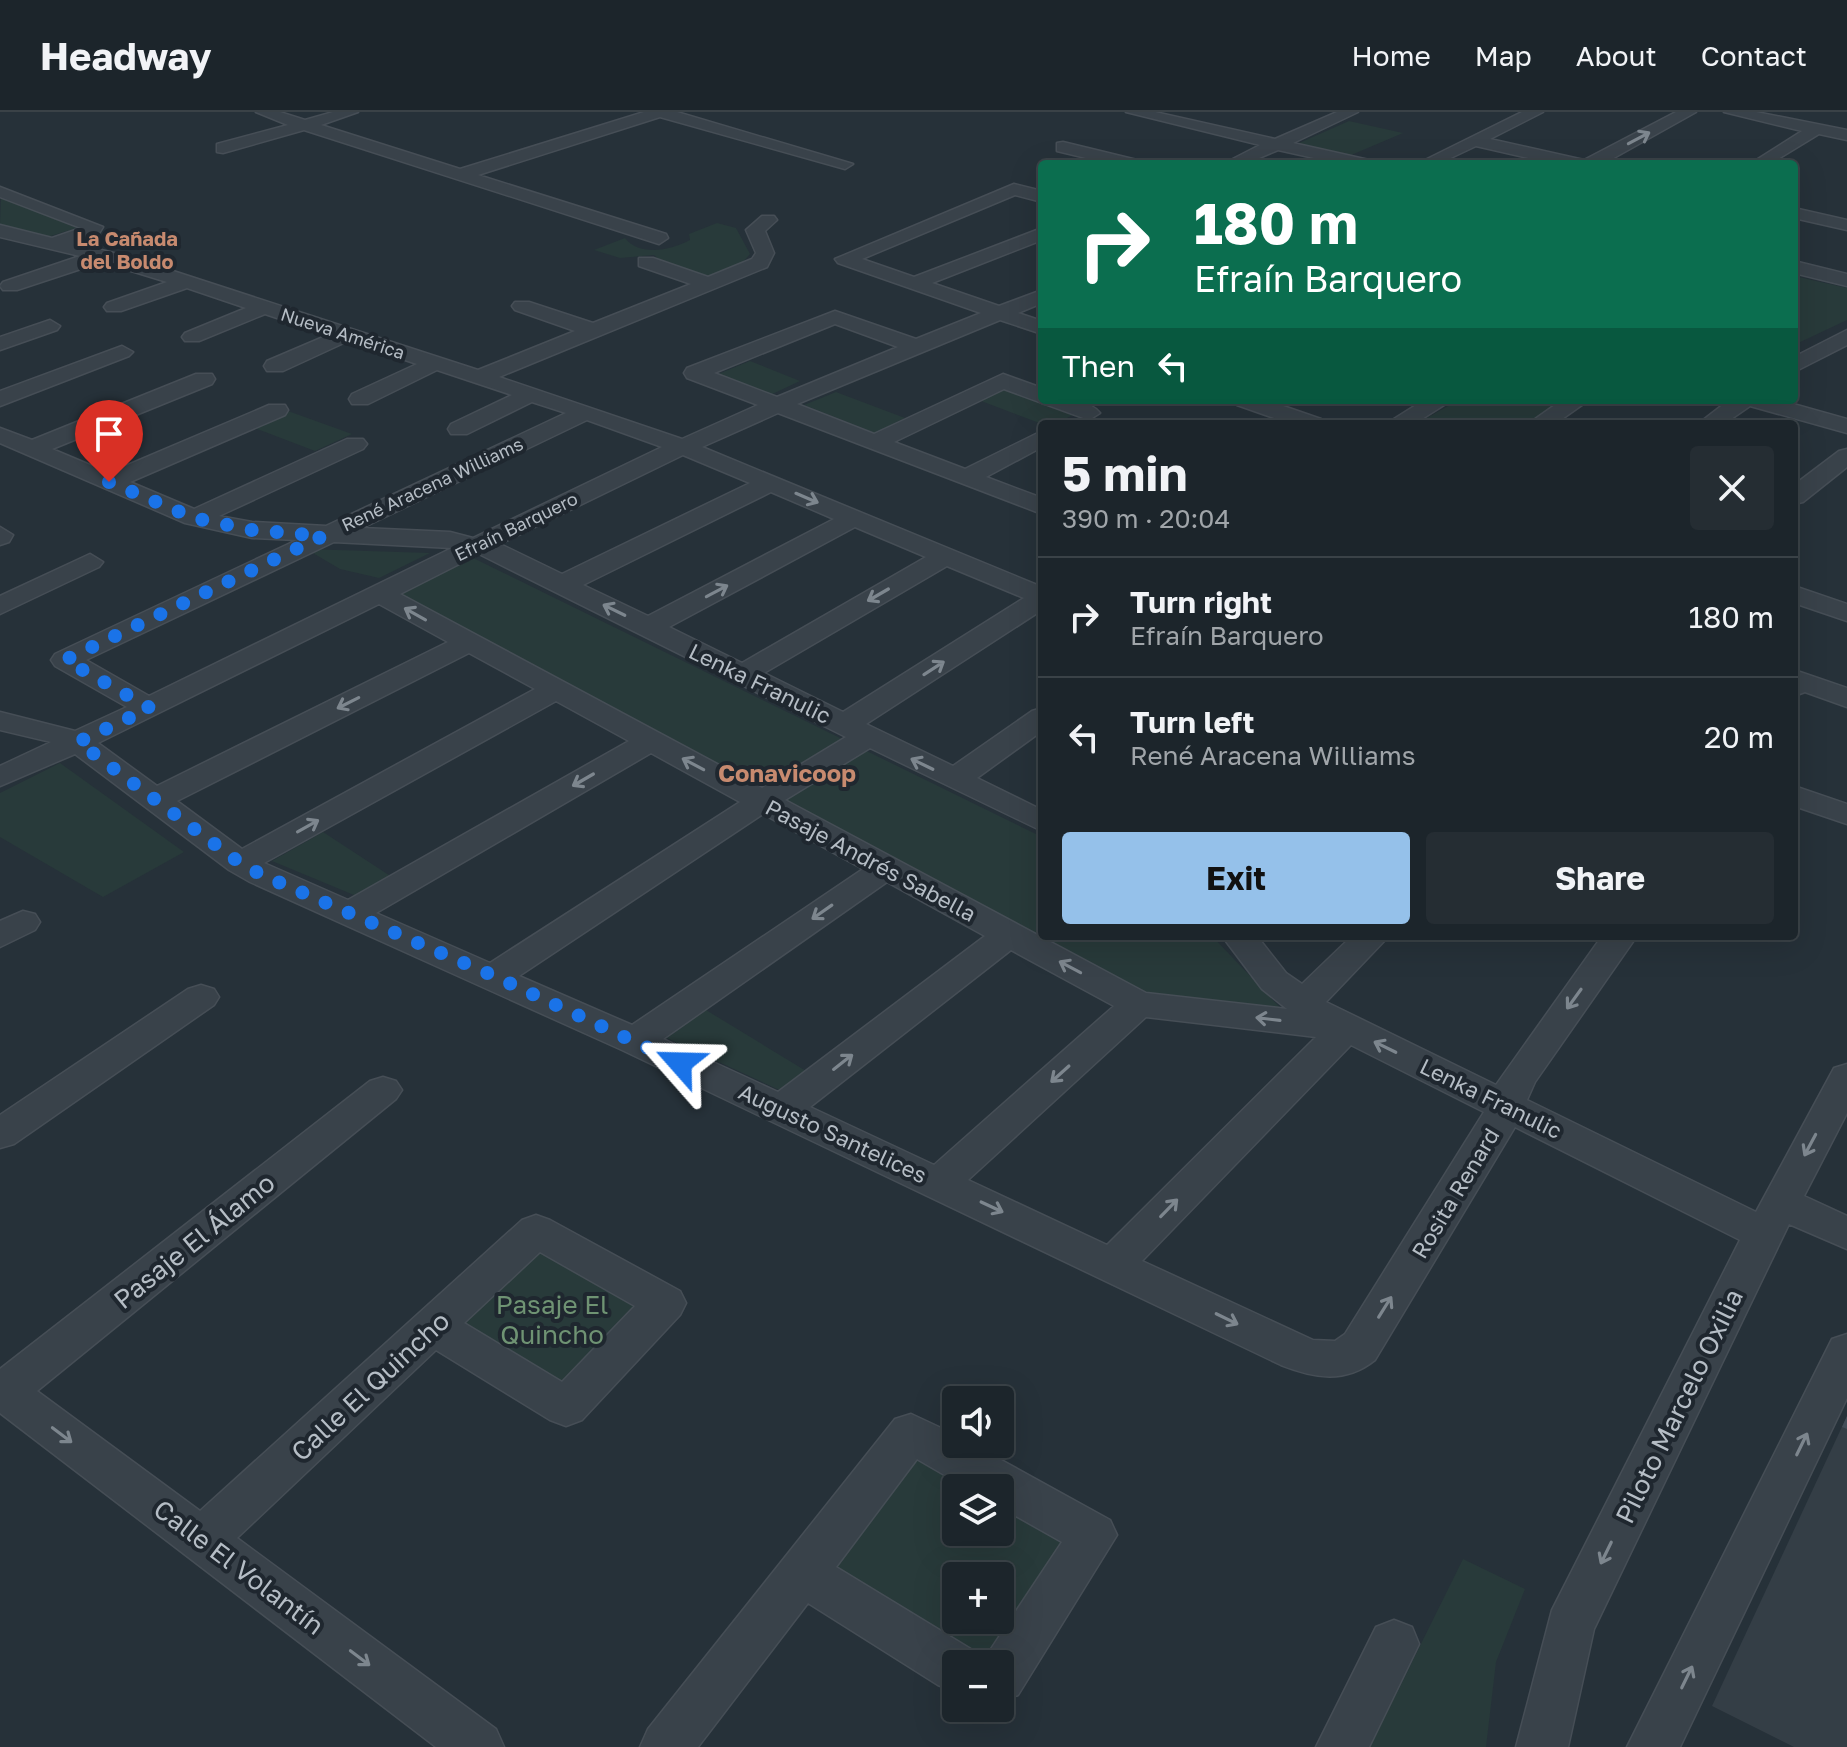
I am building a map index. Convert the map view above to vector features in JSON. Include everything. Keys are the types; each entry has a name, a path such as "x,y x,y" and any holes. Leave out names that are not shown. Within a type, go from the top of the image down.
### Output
{"street":[{"path":"264,112 659,238"},
{"path":"223,148 350,112"},
{"path":"462,174 660,112 845,164"},
{"path":"1134,112 1345,160"},
{"path":"1240,160 1350,112"},
{"path":"1434,160 1535,112"},
{"path":"1598,160 1688,112"},
{"path":"1732,112 1847,135"},
{"path":"1765,160 1816,129"},
{"path":"1475,141 1560,160"},
{"path":"1063,147 1115,160"},
{"path":"1,192 23,186"},
{"path":"1038,196 1014,189 845,259 1038,327"},
{"path":"1,192 92,225 91,231 52,244"},
{"path":"1798,214 1847,225"},
{"path":"479,377 763,260 765,253 755,230 768,220"},
{"name":"Nueva América","path":"0,231 123,261 586,412 683,447 1038,595"},
{"path":"915,283 1038,236"},
{"path":"123,261 161,250"},
{"path":"10,286 100,256"},
{"path":"646,262 709,284"},
{"path":"1798,268 1847,280"},
{"path":"209,289 239,280"},
{"path":"114,307 186,282"},
{"name":"Efraín Barquero","path":"0,777 150,708 477,544 683,447 1038,298"},
{"path":"192,337 304,302"},
{"path":"522,306 592,330"},
{"path":"918,347 835,317 695,373 1038,505"},
{"path":"0,344 50,326"},
{"path":"275,366 347,334"},
{"path":"1800,357 1847,336"},
{"path":"0,399 122,352"},
{"path":"1800,357 1847,364"},
{"path":"360,399 435,363"},
{"path":"31,449 204,379"},
{"path":"873,443 1003,381 1038,394"},
{"path":"459,429 531,394"},
{"path":"1059,404 1079,419"},
{"path":"1276,404 1306,420"},
{"path":"1404,420 1434,404"},
{"path":"1546,420 1572,404"},
{"path":"1715,420 1738,404"},
{"path":"1768,404 1847,426"},
{"path":"109,482 277,410"},
{"name":"René Aracena Williams","path":"150,708 65,660 586,412"},
{"path":"0,435 194,518 252,530 477,544"},
{"path":"966,478 1038,440"},
{"path":"194,518 355,444"},
{"path":"1798,494 1847,456"},
{"path":"561,585 770,483"},
{"path":"648,627 854,518"},
{"name":"Lenka Franulic","path":"477,544 1038,820"},
{"path":"742,674 946,556"},
{"path":"0,606 90,562"},
{"name":"Pasaje Andrés Sabella","path":"378,593 1138,1004 1346,1028"},
{"path":"1798,595 1846,611"},
{"path":"494,976 762,801 1038,600"},
{"path":"154,800 468,643"},
{"path":"1798,684 1847,698"},
{"path":"240,863 555,690"},
{"path":"954,780 1038,720"},
{"name":"Augusto Santelices","path":"0,721 41,729 78,742 240,863 782,1109 1296,1352 1334,1360"},
{"path":"349,914 650,741"},
{"path":"1798,797 1847,815"},
{"path":"635,1041 886,868"},
{"path":"782,1109 1010,934"},
{"name":"Lenka Franulic","path":"1242,940 1274,981 1302,1005 1346,1028 1506,1105 1772,1218 1847,1233"},
{"path":"1302,1005 1368,940"},
{"name":"Rosita Renard","path":"1334,1360 1360,1347 1495,1129 1518,1078 1617,940"},
{"path":"0,1134 201,997"},
{"path":"939,1183 1138,1004"},
{"path":"1114,1264 1346,1028"},
{"name":"Piloto Marcelo Oxilia","path":"1542,1747 1570,1626 1772,1218 1847,1077"},
{"name":"Pasaje El Álamo","path":"2,1390 383,1090"},
{"name":"Calle El Quincho","path":"202,1540 536,1231 665,1303 566,1407 435,1327"},
{"path":"1653,1747 1847,1352"},
{"name":"Calle El Volantín","path":"2,1390 478,1747"},
{"path":"666,1747 911,1433 1093,1535 1014,1656"},
{"path":"803,1573 942,1659"},
{"path":"1342,1747 1394,1644"}],"shaded area":[{"path":"1847,1416 1847,1747 1794,1747 1712,1706"}],"green space":[{"path":"1349,121 1403,133 1349,156 1297,144"},
{"path":"1,197 77,228 44,238 0,224"},
{"path":"717,223 736,228 750,254 743,262 707,278 663,263 654,255 620,258 594,250 625,238 639,248 665,249 690,240 689,234"},
{"path":"1798,277 1847,288 1847,320 1798,343"},
{"path":"750,361 800,381 768,396 716,375"},
{"path":"1003,386 1038,399 1038,404 1052,404 1077,413 1063,420 1038,420 1038,422 976,399"},
{"path":"836,392 905,418 875,433 804,405"},
{"path":"1452,404 1558,404 1532,420 1423,420"},
{"path":"288,411 352,434 315,451 252,427"},
{"path":"306,549 430,553 379,578 340,569"},
{"path":"467,555 1038,835 1038,938 393,591"},
{"path":"60,763 184,852 103,897 0,837 0,793"},
{"path":"323,832 398,881 366,900 272,861"},
{"path":"1042,940 1216,940 1290,1018 1139,992"},
{"path":"706,1010 811,1074 786,1093 667,1038"},
{"name":"Pasaje El Quincho","path":"536,1245 644,1306 563,1391 453,1324"},
{"path":"914,1449 958,1474 942,1474 942,1546 1014,1546 1014,1506 1070,1538 1014,1623 1014,1562 942,1562 942,1634 1007,1634 996,1650 964,1650 825,1564"},
{"path":"1463,1559 1525,1589 1496,1662 1486,1747 1370,1747"}],"district":[{"name":"La Cañada del Boldo","path":"127,250"},
{"name":"Conavicoop","path":"787,772"}],"route":[{"path":"109,482 194,518 252,530 323,536 65,660 150,708 78,742 240,863 262,875 494,976 680,1063"}]}
